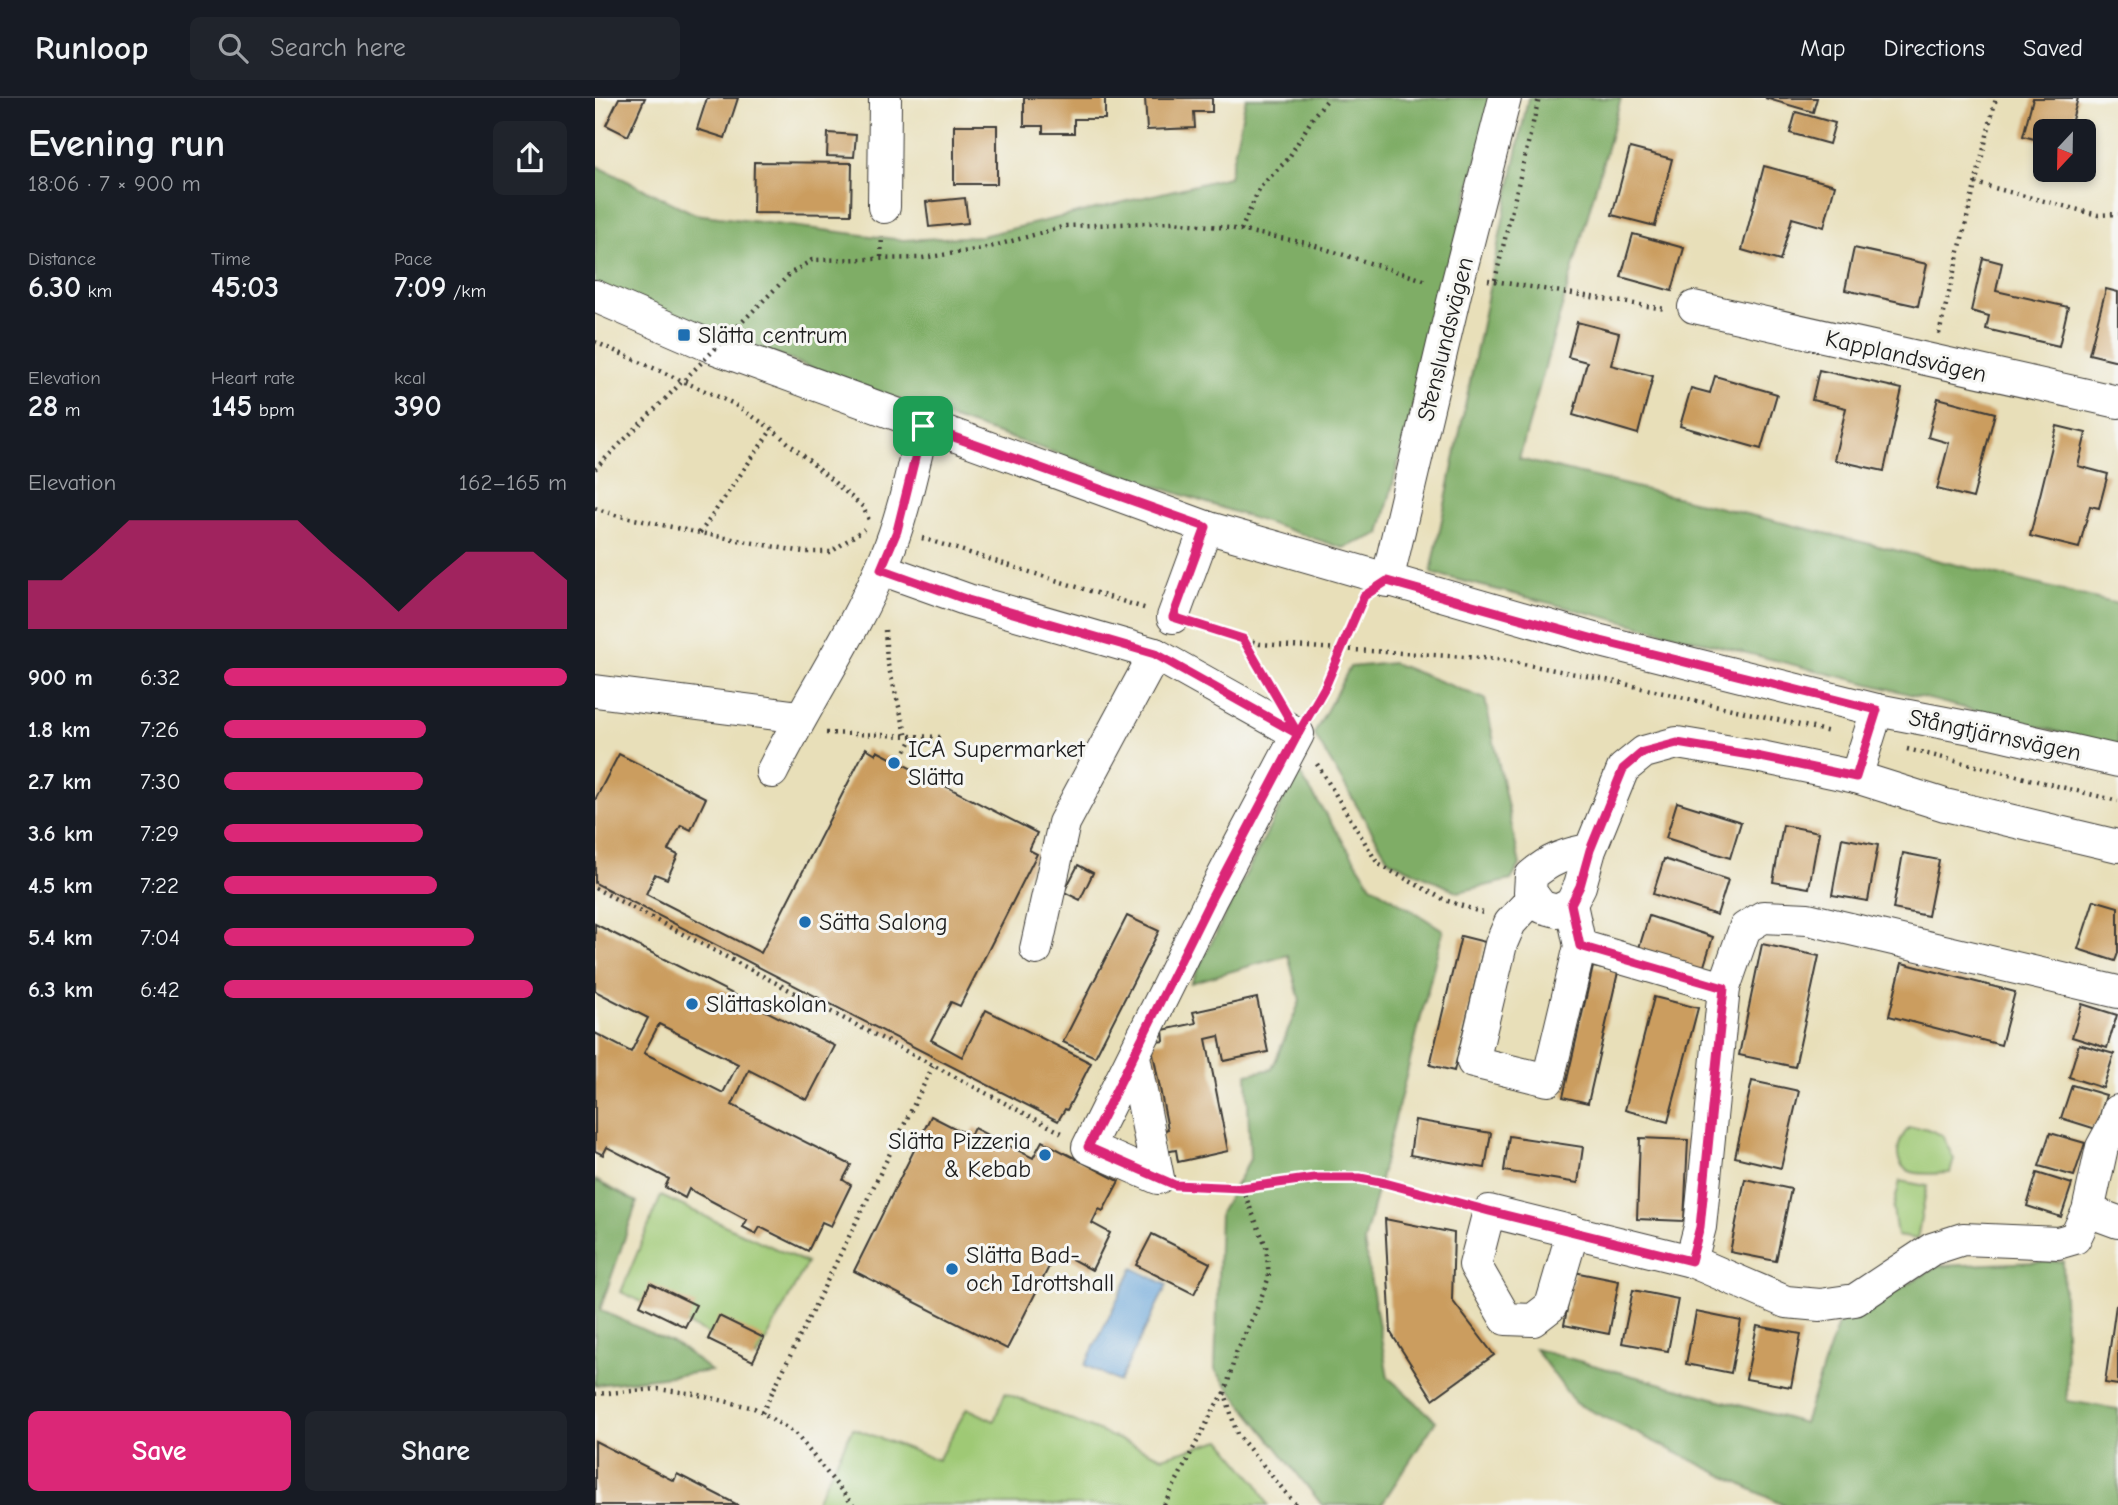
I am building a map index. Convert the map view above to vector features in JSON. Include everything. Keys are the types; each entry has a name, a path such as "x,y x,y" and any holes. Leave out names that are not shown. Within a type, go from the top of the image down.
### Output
{"street":[{"path":"884,207 885,98"},
{"name":"Stenslundsvägen","path":"1387,581 1458,281 1505,98"},
{"name":"Stångtjärnsvägen","path":"595,296 715,348 1206,527 1601,641 1873,725 1982,730 2118,761"},
{"name":"Kapplandsvägen","path":"1694,307 2118,402"},
{"path":"772,772 881,569 897,531 923,426"},
{"path":"1173,617 1206,527"},
{"path":"881,569 968,600 1155,654 1298,734 1212,897 1088,1147 1158,1178"},
{"path":"1036,949 1064,823 1155,654"},
{"path":"595,691 796,724"},
{"path":"1856,777 1873,725"},
{"path":"1590,850 1568,853 1544,864 1531,876 1530,892 1542,907 1557,911 1571,904 1623,769 1643,752 1677,743 1856,777 1945,805 2118,846"},
{"path":"1534,897 1510,923 1501,944 1473,1062 1548,1080 1580,946 1571,904"},
{"path":"1691,1261 1700,1227 1724,988 1745,928 1763,917 1808,919 2118,992"},
{"path":"1580,946 1724,988"},
{"path":"1134,1056 1158,1178"},
{"path":"1573,1231 1551,1306 1533,1320 1506,1319 1475,1265 1489,1211 1573,1231 1691,1261 1786,1302 1820,1305 1855,1300 1932,1249 1963,1238 2058,1243 2075,1238 2088,1211 2102,1147 2115,1124 2118,1111"},
{"path":"2088,1211 2118,1222"}],"path":[{"path":"1241,230 1260,187 1289,159 1315,114 1329,98"},
{"path":"1495,280 1539,98"},
{"path":"1932,362 1996,98"},
{"path":"1975,183 2098,215 2118,214"},
{"path":"595,470 791,273 812,260 922,257 983,249 1066,226 1173,222 1241,230 1318,246 1434,283 1495,280 1677,311 1694,307"},
{"path":"595,342 732,403 772,429 863,507 871,524 831,552 803,552 700,533 615,515 595,508"},
{"path":"700,533 772,429"},
{"path":"897,531 1260,644 1497,659 1612,681 1792,724 1873,725 2118,801"},
{"path":"1387,581 1364,596 1325,687 1298,734 1378,864 1445,900 1510,923"},
{"path":"884,622 887,661 910,737 899,763"},
{"path":"1243,639 1271,686"},
{"path":"796,724 910,737 940,737"},
{"path":"595,888 1088,1147"},
{"path":"762,1413 933,1066"},
{"path":"1158,1178 1175,1185 1242,1188 1314,1178 1360,1178 1489,1211"},
{"path":"1164,1505 1216,1405 1225,1393 1236,1353 1269,1277 1266,1246 1242,1188"},
{"path":"595,1394 659,1389 695,1394 754,1408 795,1433 853,1505"},
{"path":"1225,1393 1237,1434 1296,1505"}],"green space":[{"path":"1246,98 1493,98 1380,534 1343,548 938,414 595,288 595,165 695,214 903,240 981,236 1229,177"},
{"path":"1528,98 1621,98 1519,459 2118,604 2118,747 1431,573"},
{"path":"1393,663 1485,699 1520,865 1511,880 1458,892 1389,860 1314,734 1350,667"},
{"path":"1298,771 1371,885 1443,930 1364,1242 1388,1377 1436,1421 1381,1505 1322,1505 1215,1370 1220,1213 1250,1159 1247,1074 1272,1069 1300,1001 1288,955 1191,983"},
{"path":"1909,1128 1925,1128 1942,1135 1954,1159 1950,1173 1916,1173 1902,1166 1898,1147"},
{"path":"595,1180 637,1202 600,1310 679,1346 711,1371 595,1385"},
{"path":"1900,1181 1927,1186 1917,1239 1897,1236 1893,1209"},
{"path":"661,1196 807,1263 757,1358 621,1292"},
{"path":"2063,1261 2067,1401 2118,1409 2118,1505 1783,1505 1575,1403 1535,1349 1804,1423 1838,1324 1939,1266"},
{"path":"1005,1393 1162,1457 1221,1440 1256,1482 1268,1505 814,1505 853,1428 938,1460 967,1408 994,1421"}],"water":[{"path":"1133,1268 1167,1285 1119,1382 1085,1365"}],"building":[{"path":"619,98 645,98 628,136 606,125"},
{"path":"707,98 738,98 725,138 697,129"},
{"path":"1024,98 1105,98 1105,119 1074,119 1074,133 1043,133 1043,126 1024,126"},
{"path":"1145,98 1212,98 1212,112 1194,112 1195,128 1147,130"},
{"path":"1765,98 1817,98 1813,112"},
{"path":"2033,98 2078,98 2072,119 2033,119 2033,139 2023,136"},
{"path":"1796,112 1835,123 1829,144 1790,133"},
{"path":"954,125 997,125 997,184 954,184"},
{"path":"828,133 856,135 854,157 827,156"},
{"path":"1630,148 1672,159 1655,226 1612,215"},
{"path":"754,162 852,163 851,214 753,213"},
{"path":"1764,166 1835,185 1824,227 1792,218 1780,261 1742,250"},
{"path":"965,198 968,223 929,227 926,202"},
{"path":"1633,234 1684,248 1672,291 1621,277"},
{"path":"1854,248 1927,264 1918,306 1845,290"},
{"path":"1983,258 2002,263 1996,291 2068,307 2059,346 1986,329 1989,316 1971,311"},
{"path":"2106,289 2118,292 2118,361 2089,354"},
{"path":"1577,322 1619,333 1611,365 1653,376 1638,434 1573,415 1587,362 1568,357"},
{"path":"1819,370 1902,389 1884,471 1834,460 1846,408 1812,400"},
{"path":"1715,376 1777,394 1761,449 1680,426 1691,388 1710,393"},
{"path":"1938,398 1995,413 1973,498 1937,489 1949,443 1928,437"},
{"path":"2057,426 2086,433 2078,466 2108,474 2099,508 2090,506 2079,548 2030,536"},
{"path":"866,748 876,754 877,751 1037,833 1029,850 1037,854 960,1006 951,1002 931,1040 962,1057 986,1010 1091,1063 1067,1110 1065,1109 1058,1121 595,883 595,800 619,754 706,798 691,830 681,825 668,850 678,855 667,879 655,874 646,894 761,953"},
{"path":"1677,802 1741,822 1730,858 1666,838"},
{"path":"1783,825 1819,832 1809,888 1773,882"},
{"path":"1842,838 1878,845 1868,901 1832,895"},
{"path":"1903,853 1939,860 1928,916 1893,909"},
{"path":"1664,859 1728,880 1717,915 1653,894"},
{"path":"1078,865 1093,873 1080,900 1064,892"},
{"path":"2094,900 2118,907 2118,953 2115,961 2078,949"},
{"path":"1127,916 1159,931 1095,1057 1063,1042"},
{"path":"1649,916 1713,937 1702,972 1638,951"},
{"path":"595,924 835,1046 807,1100 749,1070 732,1105 851,1165 843,1180 851,1185 831,1226 822,1222 808,1251 760,1227 756,1234 743,1227 747,1220 689,1189 685,1198 665,1187 669,1179 607,1147 603,1155 595,1151 595,1033 631,1052 648,1018 595,991","holes":["659,1024 738,1064 723,1093 644,1053"]},
{"path":"1461,936 1485,942 1454,1071 1430,1065"},
{"path":"1762,944 1819,956 1795,1067 1739,1055"},
{"path":"1902,963 2015,992 2001,1045 1889,1016"},
{"path":"1593,967 1618,972 1588,1103 1563,1097"},
{"path":"1654,997 1698,1008 1668,1122 1625,1110"},
{"path":"1257,998 1268,1052 1224,1061 1219,1036 1206,1039 1228,1151 1178,1162 1176,1150 1165,1152 1162,1131 1168,1129 1151,1043 1164,1041 1163,1030 1196,1023 1193,1012"},
{"path":"2082,1004 2117,1015 2107,1048 2072,1037"},
{"path":"2079,1044 2114,1054 2103,1088 2069,1077"},
{"path":"1752,1081 1799,1091 1781,1168 1735,1157"},
{"path":"2072,1085 2106,1095 2096,1129 2061,1118"},
{"path":"931,1116 970,1136 974,1128 1033,1158 1042,1141 1119,1181 1103,1211 1099,1209 1092,1223 1110,1233 1092,1270 1057,1251 1007,1349 854,1271"},
{"path":"1415,1120 1491,1133 1485,1168 1410,1155"},
{"path":"2050,1133 2085,1143 2074,1176 2039,1166"},
{"path":"1509,1136 1583,1147 1578,1183 1504,1171"},
{"path":"1640,1138 1688,1140 1684,1221 1637,1219"},
{"path":"2037,1173 2072,1184 2061,1217 2027,1206"},
{"path":"1745,1179 1791,1189 1776,1261 1730,1252"},
{"path":"1385,1219 1454,1233 1452,1300 1494,1355 1433,1399 1391,1333"},
{"path":"1152,1234 1210,1263 1194,1294 1136,1265"},
{"path":"1574,1272 1619,1281 1609,1334 1564,1325"},
{"path":"650,1283 696,1305 685,1327 640,1305"},
{"path":"1633,1290 1678,1299 1668,1351 1622,1343"},
{"path":"2118,1305 2118,1385 2105,1383"},
{"path":"1696,1312 1741,1321 1731,1373 1686,1364"},
{"path":"719,1316 764,1338 753,1361 708,1339"},
{"path":"1757,1326 1801,1334 1791,1387 1746,1379"},
{"path":"595,1441 674,1481 677,1474 738,1505 595,1505"}],"place":[{"name":"Slätta centrum","path":"684,335"},
{"name":"ICA Supermarket Slätta","path":"894,763"},
{"name":"Sätta Salong","path":"805,922"},
{"name":"Slättaskolan","path":"692,1004"},
{"name":"Slätta Pizzeria & Kebab","path":"1045,1155"},
{"name":"Slätta Bad- och Idrottshall","path":"952,1269"}],"route":[{"path":"923,426 897,531 881,569 968,600 1155,654 1298,734 1325,687 1364,596 1387,581 1601,641 1877,710 1856,777 1677,743 1643,752 1623,769 1571,904 1580,946 1724,988 1700,1227 1691,1261 1360,1178 1314,1178 1242,1188 1175,1185 1088,1147 1212,897 1298,734 1243,639 1173,617 1206,527 923,426"}]}
